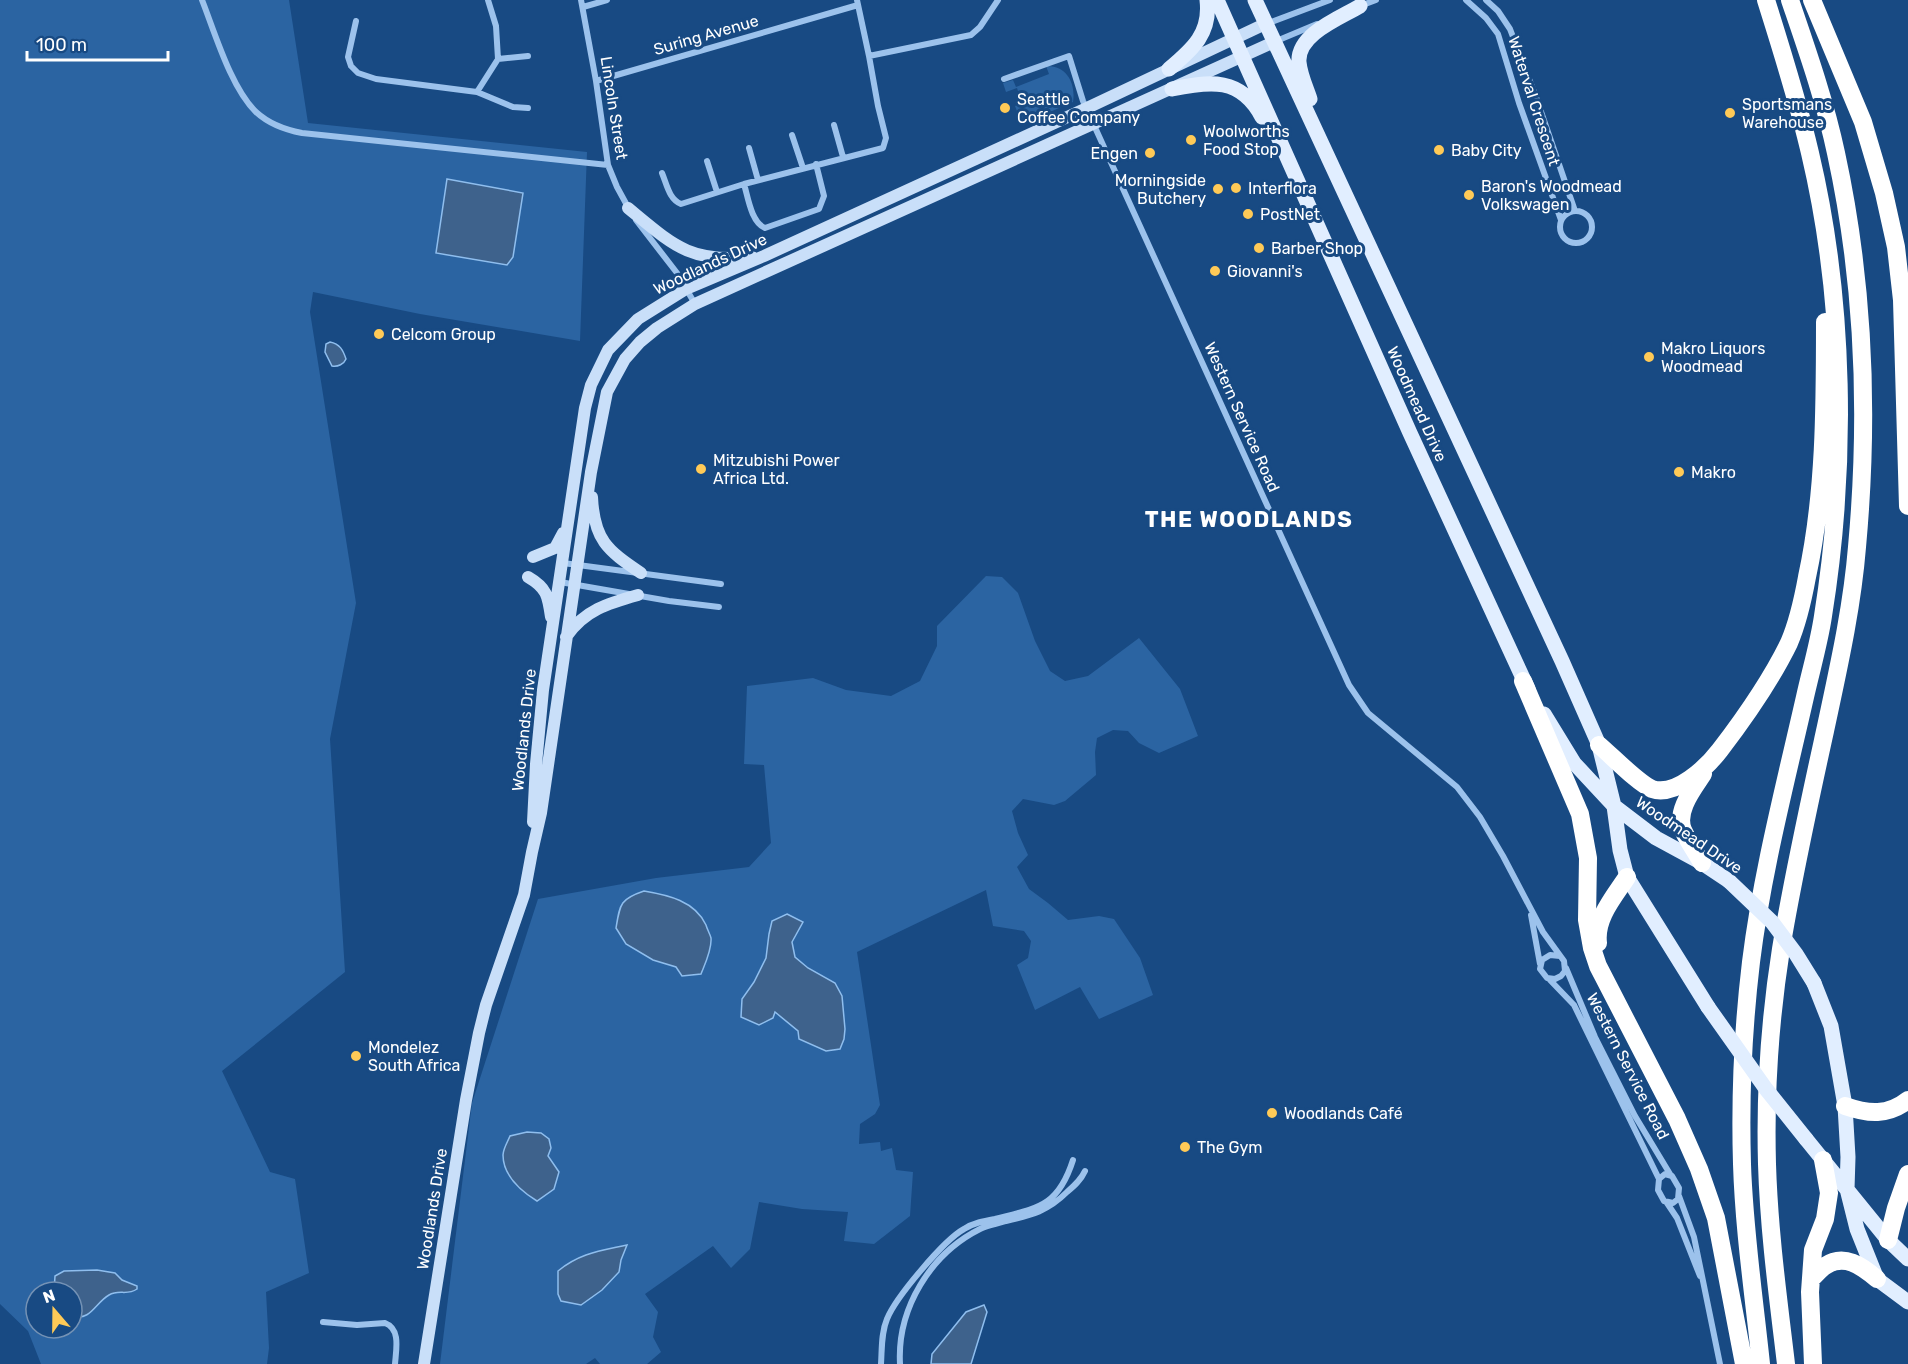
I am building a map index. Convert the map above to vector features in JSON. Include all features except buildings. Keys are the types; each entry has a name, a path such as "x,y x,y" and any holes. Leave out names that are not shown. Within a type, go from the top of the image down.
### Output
{"highway":[{"path":"1761,1364 1742,1164 1743,1060 1747,1008 1755,932 1823,618 1833,541 1839,435 1836,316 1829,256 1811,156 1793,84 1766,0"},
{"path":"1786,1364 1773,1251 1767,1160 1767,1103 1773,1013 1796,863 1847,631 1857,546 1863,382 1854,253 1836,151 1790,0"},
{"path":"1812,0 1863,122 1884,193 1896,247 1902,300 1908,506"},
{"path":"1702,863 1683,830 1682,814 1693,790 1711,762 1754,705 1789,642 1801,606 1815,539 1825,407 1825,330 1811,156"},
{"path":"1523,681 1582,820 1588,858 1587,920 1598,966 1677,1119 1699,1168 1716,1218 1744,1364"},
{"path":"1599,745 1644,784 1654,789 1676,787 1711,762"},
{"path":"1610,988 1599,950 1597,933 1603,914 1628,877"},
{"path":"1845,1106 1862,1112 1876,1113 1900,1107 1908,1100"},
{"path":"1813,1364 1810,1292 1813,1250 1825,1219 1829,1193 1823,1160"},
{"path":"1888,1240 1908,1174"},
{"path":"1811,1279 1825,1266 1838,1260 1862,1266 1877,1279"}],"main road":[{"path":"1169,69 1196,45 1203,33 1209,13 1207,0"},
{"name":"Woodmead Drive","path":"1217,0 1295,178 1523,681 1574,763 1614,806 1656,838 1702,863 1729,881 1772,922 1814,983 1831,1026 1845,1106 1847,1189 1857,1229 1877,1279"},
{"name":"Woodmead Drive","path":"1255,0 1599,745 1614,806 1620,850 1628,877 1708,1007 1766,1089 1888,1240 1908,1259"},
{"path":"1325,148 1300,68 1300,50 1309,37 1360,6"},
{"name":"Woodlands Drive","path":"532,852 536,765 543,690 567,523 585,408 591,385 608,350 638,319 686,289 764,256 1265,24"},
{"name":"Woodlands Drive","path":"424,1364 466,1100 479,1033 486,1005 524,895 541,813 591,472 607,392 624,359 657,328 695,304 1274,42"},
{"path":"1172,89 1201,82 1230,87 1242,93 1260,112 1295,178"},
{"path":"628,208 666,240 693,253 718,259 764,256"},
{"path":"591,472 592,507 598,533 613,553 641,573"},
{"path":"533,557 555,549 567,523"},
{"path":"528,577 545,590 553,630"},
{"path":"565,639 573,627 595,609 638,595"},
{"path":"1877,1279 1908,1302"}],"street":[{"path":"202,0 229,69 243,96 263,117 287,130 302,134 608,165"},
{"path":"477,92 498,59 496,26 488,0"},
{"path":"582,4 607,0"},
{"path":"869,56 971,35 978,30 998,0"},
{"path":"1265,24 1330,0"},
{"path":"1274,42 1376,0"},
{"name":"Waterval Crescent","path":"1466,0 1486,18 1498,34 1519,103 1561,220"},
{"name":"Waterval Crescent","path":"1486,0 1498,11 1510,29 1575,211"},
{"path":"662,173 671,196 678,203 685,203 758,180 885,146 886,138 857,2"},
{"name":"Suring Avenue","path":"596,81 857,2"},
{"name":"Lincoln Street","path":"582,4 608,165 628,208 677,273 695,304"},
{"path":"356,21 348,57 351,66 358,73 376,79 477,92 506,104 528,108"},
{"path":"498,59 528,56"},
{"name":"Western Service Road","path":"1004,79 1069,56 1087,108 1348,685 1376,721 1457,787 1468,800 1489,831 1529,907 1560,956"},
{"path":"834,125 843,157"},
{"path":"792,135 802,168"},
{"path":"749,148 758,180"},
{"path":"706,161 717,192"},
{"path":"744,184 754,217 765,228 819,209 824,196 816,164"},
{"path":"1575,211 1584,213 1590,220 1591,232 1585,240 1574,243 1564,239 1559,228 1561,220 1575,211"},
{"path":"563,563 721,584"},
{"path":"560,582 719,608"},
{"name":"Western Service Road","path":"1529,907 1540,964"},
{"path":"1553,954 1560,956 1566,967 1564,974 1559,978 1549,979 1541,973 1540,964 1548,955 1553,954"},
{"name":"Western Service Road","path":"1566,967 1602,1052 1635,1116 1670,1174"},
{"name":"Western Service Road","path":"1549,979 1574,1005 1659,1179"},
{"path":"881,1364 882,1334 887,1318 912,1282 949,1241 964,1229 980,1222 1042,1206 1062,1186 1073,1160"},
{"path":"900,1364 900,1338 908,1309 916,1290 936,1264 959,1242 980,1229 1025,1217 1050,1207 1075,1185 1085,1171"},
{"path":"1703,1285 1677,1218 1658,1190 1661,1175 1670,1174 1676,1181 1694,1237 1720,1364"},
{"path":"1667,1203 1673,1203 1679,1196"},
{"path":"323,1322 344,1325 390,1324 396,1337 395,1364"}],"shaded area":[{"path":"0,0 289,0 308,123 587,152 580,341 420,314 313,292 310,312 356,603 330,739 345,972 222,1071 270,1172 295,1179 309,1273 266,1292 269,1348 267,1364 41,1364 32,1340 84,1340 84,1280 24,1280 24,1327 0,1304"},
{"path":"1046,66 1065,72 1073,89 1073,102 1022,124 1015,106 1022,103 1017,88 1006,92 1003,83 1013,80 1016,87 1049,74"},
{"path":"447,179 523,193 513,257 507,265 436,253"},
{"path":"330,342 339,346 344,353 346,359 340,365 332,366 325,352 326,344"},
{"path":"986,576 1002,577 1018,593 1035,641 1050,671 1065,681 1088,676 1139,638 1180,689 1198,736 1159,753 1139,743 1128,731 1113,730 1097,738 1096,775 1065,801 1054,805 1023,799 1012,811 1018,833 1028,855 1017,867 1029,889 1068,920 1099,916 1114,919 1140,958 1153,995 1099,1019 1080,987 1035,1010 1017,965 1028,958 1031,941 1024,931 993,926 986,890 857,952 880,1105 875,1114 860,1124 859,1144 880,1142 881,1151 892,1148 896,1170 913,1172 910,1216 874,1244 844,1241 848,1212 802,1209 759,1202 750,1249 731,1268 713,1246 645,1294 658,1312 653,1337 661,1352 647,1364 600,1364 595,1358 586,1364 440,1364 472,1103 538,899 656,878 749,867 771,843 764,765 744,764 747,686 813,678 846,690 891,696 920,681 937,646 937,626"},
{"path":"644,891 680,900 701,917 710,935 711,943 701,974 682,976 676,967 653,960 626,944 616,928 620,908 630,897"},
{"path":"787,914 803,922 792,942 795,957 808,968 835,983 842,996 845,1029 840,1049 826,1051 799,1039 798,1031 775,1012 773,1018 759,1025 741,1017 742,999 766,958 772,921"},
{"path":"527,1132 541,1133 549,1139 551,1148 548,1156 559,1172 554,1189 537,1201 514,1182 504,1163 503,1153 510,1136"},
{"path":"627,1245 619,1272 602,1290 581,1305 561,1301 558,1294 558,1271 582,1256"},
{"path":"97,1270 115,1273 122,1280 137,1286 137,1289 130,1292 113,1293 84,1316 84,1280 55,1280 55,1276 64,1271"},
{"path":"984,1305 987,1312 971,1364 931,1364 932,1354 966,1312"}],"place":[{"name":"Seattle Coffee Company","path":"1005,108"},
{"name":"Sportsmans Warehouse","path":"1730,113"},
{"name":"Woolworths Food Stop","path":"1191,140"},
{"name":"Baby City","path":"1439,150"},
{"name":"Engen","path":"1150,153"},
{"name":"Interflora","path":"1236,188"},
{"name":"Morningside Butchery","path":"1218,189"},
{"name":"Baron's Woodmead Volkswagen","path":"1469,195"},
{"name":"PostNet","path":"1248,214"},
{"name":"Barber Shop","path":"1259,248"},
{"name":"Giovanni's","path":"1215,271"},
{"name":"Celcom Group","path":"379,334"},
{"name":"Makro Liquors Woodmead","path":"1649,357"},
{"name":"Mitzubishi Power Africa Ltd.","path":"701,469"},
{"name":"Makro","path":"1679,472"},
{"name":"Mondelez South Africa","path":"356,1056"},
{"name":"Woodlands Café","path":"1272,1113"},
{"name":"The Gym","path":"1185,1147"}],"district":[{"name":"THE WOODLANDS","path":"1249,519"}]}
